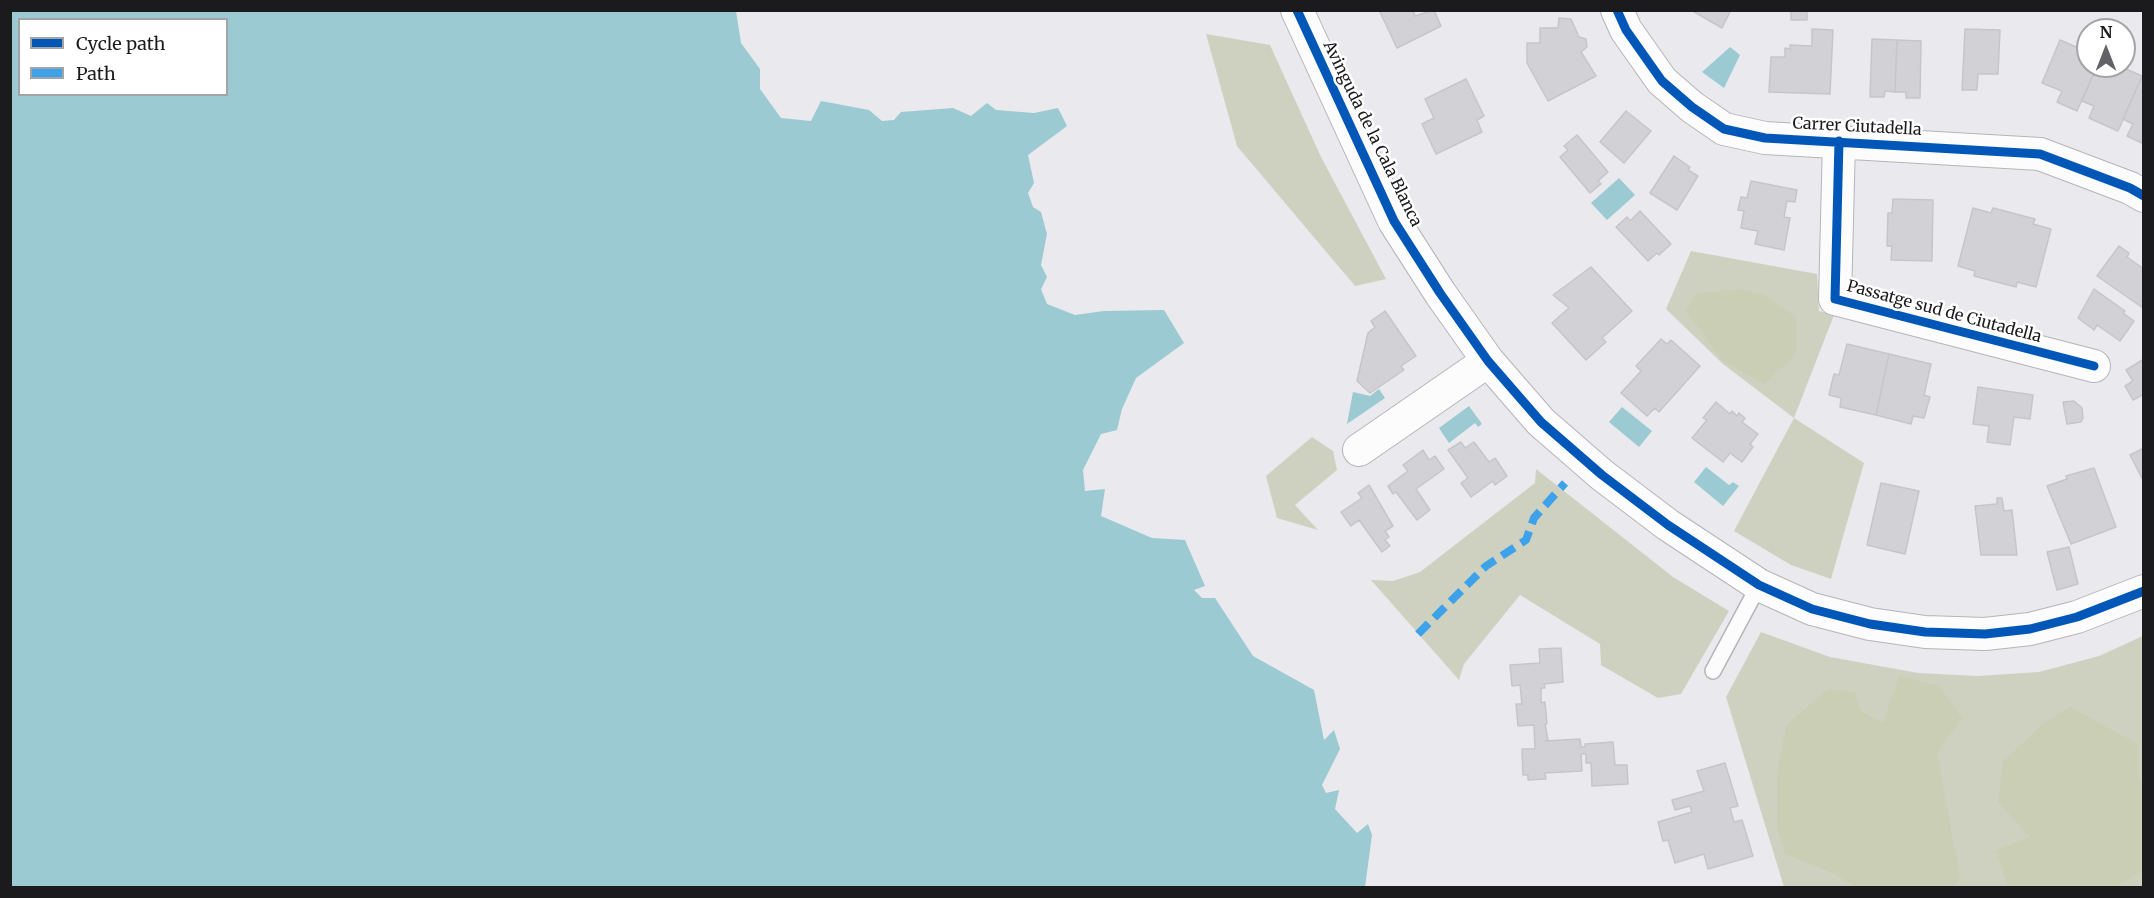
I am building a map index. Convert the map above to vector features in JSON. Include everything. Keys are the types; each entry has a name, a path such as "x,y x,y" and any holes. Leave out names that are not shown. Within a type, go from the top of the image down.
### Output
{"street":[{"name":"Avinguda de la Cala Blanca","path":"1297,10 1394,221 1440,293 1488,361 1542,422 1602,475 1668,525 1759,585 1812,609 1870,624 1925,633 1973,633 2040,626 2078,617 2144,591"},
{"name":"Carrer Ciutadella","path":"1617,10 1626,30 1662,81 1692,107 1724,129 1765,138 2040,154 2130,188 2144,196"},
{"name":"Passatge sud de Ciutadella","path":"1839,141 1835,299 2094,366"},
{"path":"1359,450 1488,361"}],"lane":[{"path":"1713,671 1759,585"}],"green space":[{"path":"1206,34 1270,45 1321,157 1386,279 1355,286 1237,146"},
{"path":"1691,251 1817,274 1819,311 1834,315 1794,418 1723,364 1666,309"},
{"path":"1738,289 1764,295 1796,317 1796,354 1764,384 1723,361 1686,311 1696,294"},
{"path":"1794,418 1864,463 1831,579 1791,565 1734,531"},
{"path":"1312,437 1333,451 1337,470 1295,505 1318,530 1277,518 1266,476"},
{"path":"1536,469 1673,577 1729,611 1681,694 1658,698 1601,665 1600,644 1520,595 1464,664 1459,680 1371,580 1393,581 1420,572 1535,483"},
{"path":"1761,632 1830,657 1918,673 1978,676 2039,672 2099,656 2143,636 2143,887 1784,887 1726,697"},
{"path":"1899,676 1938,685 1962,718 1937,753 1960,879 1952,887 1855,887 1835,874 1785,854 1777,827 1777,778 1786,726 1828,689 1855,692 1861,711 1883,723"},
{"path":"2070,707 2138,744 2138,778 2143,787 2143,870 2117,887 2008,887 1996,850 2030,837 1998,802 2003,762 2044,723"}],"water":[{"path":"10,11 736,11 741,43 760,69 760,89 781,118 811,121 821,101 869,110 882,121 894,120 901,112 953,108 971,116 987,103 996,110 1034,113 1058,108 1067,126 1028,155 1034,183 1028,193 1033,207 1041,212 1047,234 1041,265 1047,277 1041,289 1047,304 1075,315 1104,311 1164,310 1184,343 1136,378 1122,409 1117,430 1101,434 1083,470 1085,491 1105,489 1101,516 1152,538 1185,540 1205,586 1194,590 1202,598 1215,598 1253,656 1314,690 1324,740 1334,730 1340,749 1322,785 1326,793 1339,790 1335,809 1357,833 1368,824 1372,835 1365,887 11,887"},
{"path":"1730,47 1740,55 1724,88 1702,72"},
{"path":"1619,178 1635,195 1607,220 1591,203"},
{"path":"1379,389 1385,398 1347,424 1353,392 1370,396"},
{"path":"1469,406 1482,424 1478,427 1475,423 1449,443 1439,428"},
{"path":"1622,407 1652,431 1639,447 1609,422"},
{"path":"1706,467 1729,485 1733,482 1739,486 1723,506 1694,482"}],"building":[{"path":"1379,10 1413,10 1415,16 1434,10 1441,26 1397,48"},
{"path":"1691,10 1731,10 1722,28"},
{"path":"1791,10 1807,10 1807,20 1791,20"},
{"path":"1559,18 1571,19 1579,37 1586,39 1587,47 1581,52 1596,76 1548,101 1527,63 1527,43 1540,43 1540,28 1558,28"},
{"path":"1812,29 1833,30 1830,94 1769,92 1771,57 1785,57 1785,48 1790,49 1790,45 1812,46"},
{"path":"1965,29 2000,30 1998,74 1978,74 1977,90 1962,90"},
{"path":"1872,39 1897,40 1895,92 1885,91 1884,97 1870,97"},
{"path":"1897,40 1921,41 1920,98 1906,98 1906,92 1895,92"},
{"path":"2060,40 2076,47 2076,78 2092,78 2077,111 2057,102 2062,91 2042,83"},
{"path":"2136,73 2142,76 2118,131 2089,118 2094,106 2082,101 2092,78 2136,78"},
{"path":"2142,76 2144,77 2144,144 2127,136 2133,124 2123,119"},
{"path":"1466,79 1484,116 1477,120 1482,132 1436,154 1422,124 1434,118 1425,99"},
{"path":"1626,111 1651,131 1624,163 1600,142"},
{"path":"1577,135 1608,172 1598,181 1601,184 1590,193 1560,157 1568,150 1564,146"},
{"path":"1674,156 1698,176 1677,210 1650,193"},
{"path":"1751,181 1797,190 1795,202 1787,201 1784,217 1790,218 1784,250 1755,244 1758,231 1741,228 1744,211 1738,210 1741,197 1747,198"},
{"path":"1893,199 1933,200 1932,261 1891,260 1892,246 1887,246 1888,213 1892,213"},
{"path":"1973,208 1991,213 1993,208 2035,219 2033,224 2051,229 2036,287 2017,282 2016,287 1974,276 1975,271 1958,266"},
{"path":"1640,211 1671,244 1648,261 1616,227 1627,217 1630,221"},
{"path":"2119,246 2129,253 2127,257 2144,269 2143,308 2097,276"},
{"path":"1591,267 1632,311 1602,338 1606,342 1586,360 1552,323 1569,308 1553,295"},
{"path":"2094,289 2125,311 2123,313 2134,321 2120,341 2097,325 2094,330 2078,318"},
{"path":"1385,311 1416,356 1401,366 1404,370 1370,393 1357,381 1368,333 1375,327 1371,321"},
{"path":"1661,339 1667,344 1671,340 1700,366 1659,412 1655,408 1647,416 1621,393 1641,371 1636,366"},
{"path":"1847,344 1889,354 1876,415 1840,407 1841,398 1829,395 1834,374 1839,375"},
{"path":"1889,354 1931,364 1924,395 1930,397 1924,418 1913,416 1911,424 1876,415"},
{"path":"2144,359 2144,394 2133,400 2125,386 2133,381 2126,370"},
{"path":"1978,387 2033,395 2030,419 2014,417 2010,445 1987,442 1989,426 1973,424"},
{"path":"2074,401 2082,408 2083,418 2081,422 2067,424 2063,402"},
{"path":"1716,402 1730,414 1732,411 1737,416 1739,413 1745,418 1742,422 1758,434 1750,444 1753,447 1742,462 1730,453 1723,462 1692,438 1707,420 1703,418"},
{"path":"1461,442 1465,448 1474,442 1489,462 1495,458 1507,476 1495,485 1493,481 1471,497 1461,483 1468,478 1448,450"},
{"path":"2144,448 2144,482 2130,455"},
{"path":"1423,450 1429,460 1435,456 1444,469 1416,489 1430,510 1417,520 1396,492 1393,494 1388,486 1408,471 1403,465"},
{"path":"2094,468 2116,527 2071,544 2047,486 2067,479 2066,476"},
{"path":"1881,483 1919,491 1905,554 1867,545"},
{"path":"1369,485 1393,526 1385,531 1389,537 1385,540 1390,546 1382,552 1359,520 1351,526 1341,512 1362,498 1358,493"},
{"path":"1997,498 2002,498 2004,511 2012,510 2017,555 1981,555 1975,506 1997,504"},
{"path":"2069,547 2078,584 2057,590 2047,552"},
{"path":"1561,648 1563,682 1544,684 1545,688 1541,688 1541,703 1545,702 1547,724 1545,724 1548,740 1545,741 1580,739 1581,747 1585,747 1585,744 1613,742 1615,765 1627,765 1628,784 1592,786 1591,763 1586,763 1586,754 1581,754 1582,771 1545,773 1546,779 1528,780 1528,775 1523,775 1522,749 1535,749 1534,725 1518,726 1516,704 1522,704 1520,685 1512,686 1510,665 1540,663 1539,649"},
{"path":"1725,763 1738,806 1730,808 1734,822 1742,820 1753,856 1708,869 1704,854 1675,863 1668,840 1663,841 1658,822 1692,812 1690,806 1675,810 1672,800 1704,791 1697,771"}],"marked path":[{"path":"1418,634 1486,566 1526,540 1534,518 1565,483"}],"cycle path":[{"path":"1297,10 1394,221 1440,293 1488,361 1541,422 1602,475 1668,525 1759,585 1812,609 1870,624 1925,632 1985,634 2030,629 2077,617 2144,591"},
{"path":"1617,10 1626,30 1662,81 1692,107 1724,129 1765,138 2040,154 2130,188 2144,196"},
{"path":"1839,141 1835,299 2094,366"}]}
